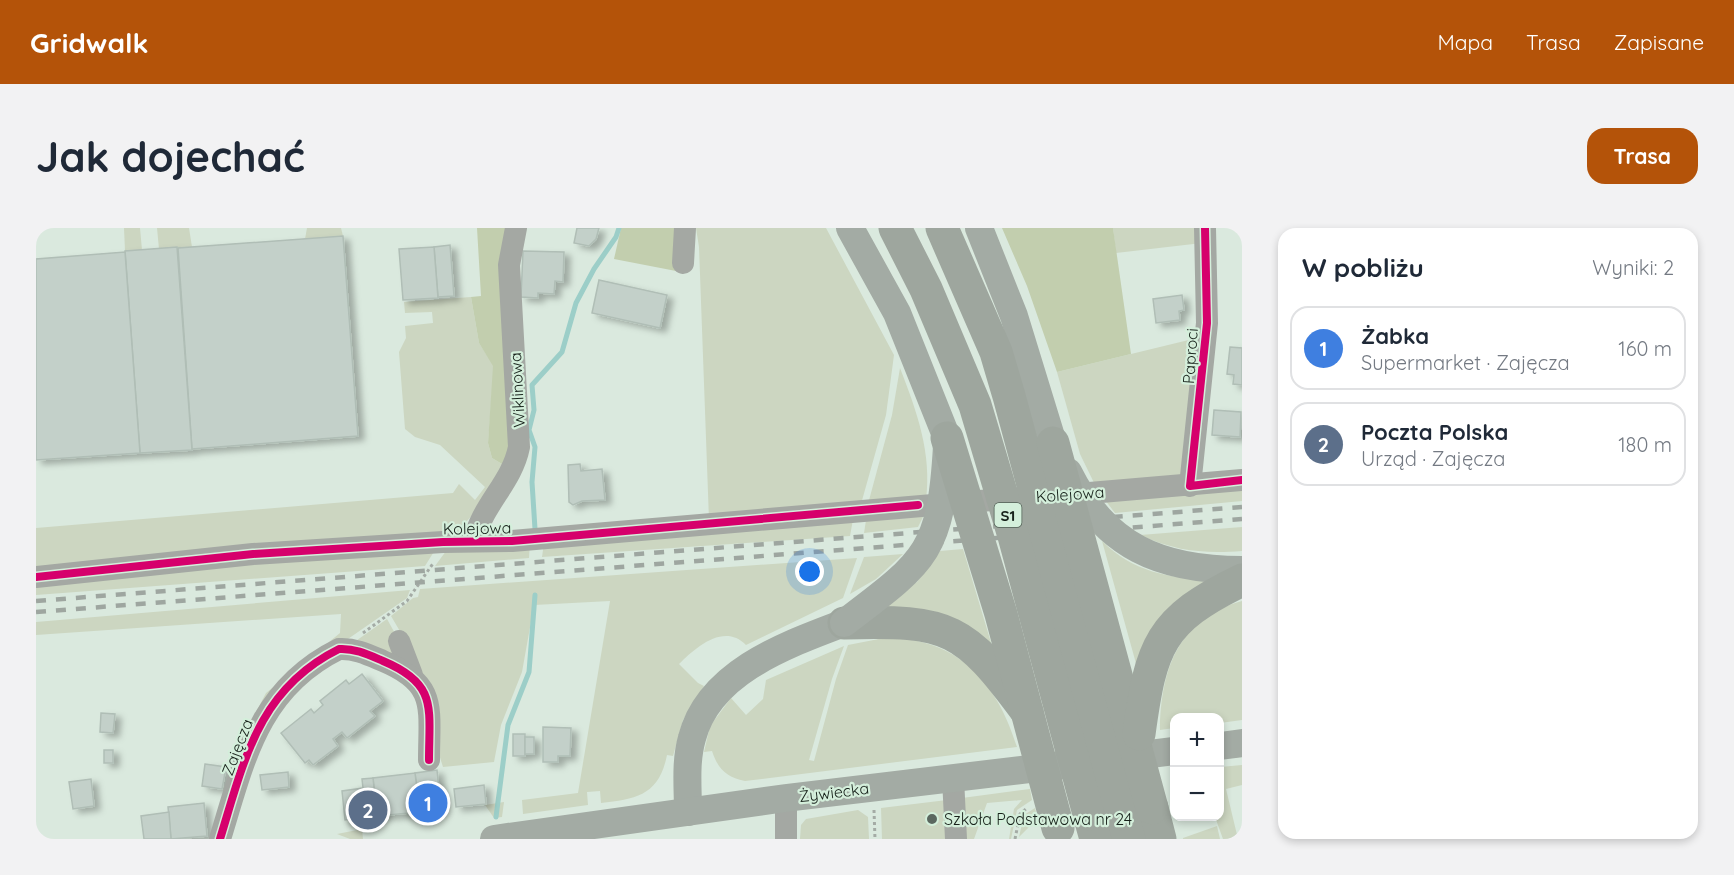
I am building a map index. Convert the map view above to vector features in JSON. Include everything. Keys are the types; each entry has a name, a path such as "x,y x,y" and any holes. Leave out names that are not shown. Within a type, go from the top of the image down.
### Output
{"highway":[{"name":"S1","path":"895,228 926,288 975,405 1014,536 1092,826"},
{"name":"S1","path":"942,228 996,352 1141,825"},
{"path":"947,438 1028,714 1059,834"},
{"path":"1053,443 1137,754 1141,825"},
{"path":"1137,754 1150,667 1158,646 1173,624 1190,608 1242,580"},
{"path":"843,623 922,624 955,636 987,660 1028,714"}],"main road":[{"path":"688,812 688,767 691,740 706,706 724,685 768,656 843,623 900,580 918,561 932,540 944,494 947,438 897,313 850,228"},
{"path":"979,228 1014,316 1053,443 1089,508 1121,540 1153,558 1176,564 1242,570"},
{"path":"1224,745 1242,743"},
{"name":"Żywiecka","path":"494,839 786,798 1170,751"}],"street":[{"name":"Wiklinowa","path":"474,541 482,518 513,469 519,447 509,265 516,228"},
{"path":"683,262 685,228"},
{"name":"Paproci","path":"1190,486 1207,323 1205,228"},
{"name":"Kolejowa","path":"36,577 253,554 443,542 512,541 918,505 1190,486 1242,480"},
{"path":"399,641 412,675 427,699 429,760"},
{"path":"347,648 371,656 412,675"},
{"name":"Zajęcza","path":"220,839 228,801 252,740 272,704 330,654 347,648"},
{"path":"953,778 956,839"},
{"path":"786,798 786,839"}],"path":[{"path":"347,648 353,639 413,594 440,552 443,542"},
{"path":"874,805 875,839"}],"green space":[{"path":"124,228 140,228 142,250 125,251"},
{"path":"157,228 189,228 192,247 159,249"},
{"path":"307,228 341,228 343,236 305,239"},
{"path":"477,228 511,228 512,385 507,467 492,458 488,443 493,366 479,343 471,297 481,296"},
{"path":"621,228 680,228 676,271 614,259"},
{"path":"696,228 826,228 894,355 886,415 861,504 709,520 699,247"},
{"path":"1002,228 1113,228 1131,354 1057,372 1027,286"},
{"path":"1113,228 1201,228 1202,243 1116,253"},
{"path":"471,297 479,343 494,366 488,443 492,458 507,467 489,497 455,534 36,574 36,528 453,493 459,484 475,500 485,487 440,445 415,437 405,429 399,352 406,338 405,326 433,323 432,312 405,313 404,302"},
{"path":"1201,337 1187,474 1097,489 1080,454 1057,372"},
{"path":"900,368 922,433 927,466 926,500 868,504 892,415"},
{"path":"1242,485 1242,501 1115,513 1102,496"},
{"path":"854,514 850,536 542,557 544,543"},
{"path":"867,514 923,517 918,527 864,533"},
{"path":"1242,527 1242,551 1190,550 1165,545 1140,535"},
{"path":"1102,541 1126,560 1152,571 1166,575 1211,580 1137,667"},
{"path":"530,543 529,558 435,566 449,547"},
{"path":"963,549 992,646 877,611 917,582 940,551"},
{"path":"435,550 425,566 36,595 36,581"},
{"path":"903,554 876,579 850,594 864,557"},
{"path":"857,558 843,598 746,645 728,636 710,640 679,664 704,686 683,720 673,756 667,755 658,779 652,787 636,797 601,803 600,791 587,792 588,805 523,814 522,800 578,793 610,601 534,605 522,672 501,725 494,762 443,767 401,633 391,616 413,598 418,597 420,589"},
{"path":"410,590 407,598 296,675 226,787 238,746 266,693 340,633 341,614 36,635 36,622"},
{"path":"1242,601 1242,720 1224,722 1224,713 1170,713 1170,729 1160,730 1164,687 1177,649 1188,633 1202,620 1220,609"},
{"path":"387,619 397,637 404,664 353,643"},
{"path":"884,638 933,645 953,654 970,667 998,702 1017,747 745,781 724,771 717,763 712,751 704,752 710,726 731,698 746,715 763,699 766,680 844,646 809,760 814,761 836,679 848,645"},
{"path":"1242,765 1242,785 1226,789 1238,839 1223,839 1216,821 1224,821 1224,767"},
{"path":"1030,789 1032,800 1017,810 1011,839 1009,839 1014,809 1022,800 987,803 974,839 962,839 962,798"},
{"path":"947,800 950,839 882,839 881,808"},
{"path":"504,802 502,817 494,818 485,805"},
{"path":"1035,808 1039,824 1029,827 1019,837 1024,815"},
{"path":"858,810 868,817 869,839 800,839 801,825 806,819"},
{"path":"1217,826 1220,839 1183,839 1183,838"},
{"path":"362,829 363,839 350,839 337,834"}],"building":[{"path":"577,228 599,228 596,239 589,246 574,243"},
{"path":"343,236 358,436 192,449 178,248"},
{"path":"450,245 454,296 438,297 434,247"},
{"path":"177,247 192,450 140,453 125,251"},
{"path":"434,247 438,298 403,300 399,249"},
{"path":"523,251 564,252 563,282 555,281 554,294 538,293 538,298 521,297"},
{"path":"125,252 140,453 36,460 36,259"},
{"path":"599,280 667,295 660,328 592,313"},
{"path":"1182,295 1184,310 1179,311 1180,320 1156,323 1153,299"},
{"path":"1230,347 1242,348 1242,385 1233,384 1234,375 1227,374"},
{"path":"1214,410 1241,412 1240,437 1212,435"},
{"path":"580,464 581,471 602,469 605,500 582,501 573,505 569,502 568,465"},
{"path":"362,674 383,701 370,711 375,716 347,738 342,732 333,739 338,746 313,765 309,760 305,763 281,733 311,709 314,713 323,705 320,701 346,680 349,684"},
{"path":"101,713 115,714 113,733 100,732"},
{"path":"543,727 571,728 570,756 558,756 558,762 543,762"},
{"path":"513,734 525,734 525,756 513,756"},
{"path":"525,737 534,737 534,754 525,754"},
{"path":"104,750 113,750 113,763 104,763"},
{"path":"205,764 226,767 222,789 202,786"},
{"path":"437,770 441,809 420,812 415,773"},
{"path":"288,772 289,787 262,790 260,775"},
{"path":"415,773 420,812 377,816 373,778"},
{"path":"373,778 377,816 345,820 342,791 363,788 362,779"},
{"path":"91,779 94,806 73,809 69,782"},
{"path":"484,785 486,804 456,807 454,789"},
{"path":"204,803 207,836 171,839 168,807"},
{"path":"169,812 171,839 144,839 141,816"}],"waterway":[{"path":"535,529 532,482 535,447 529,430 534,410 532,385 562,352 576,303 594,269 616,237 619,228"},
{"path":"496,817 508,725 529,672 535,595"}],"railway":[{"path":"36,601 1242,507"},
{"path":"36,612 1242,519"}],"cycle path":[{"path":"1205,228 1207,323 1190,486 1242,480"},
{"path":"36,577 253,554 443,542 512,541 918,505"},
{"path":"220,839 247,755 272,706 312,665 339,649 356,651 383,661 401,670 422,689 429,712 429,760"}],"place":[{"name":"Żabka","path":"428,803"},
{"name":"Poczta Polska","path":"368,810"},
{"name":"Szkoła Podstawowa nr 24","path":"932,819"}]}
